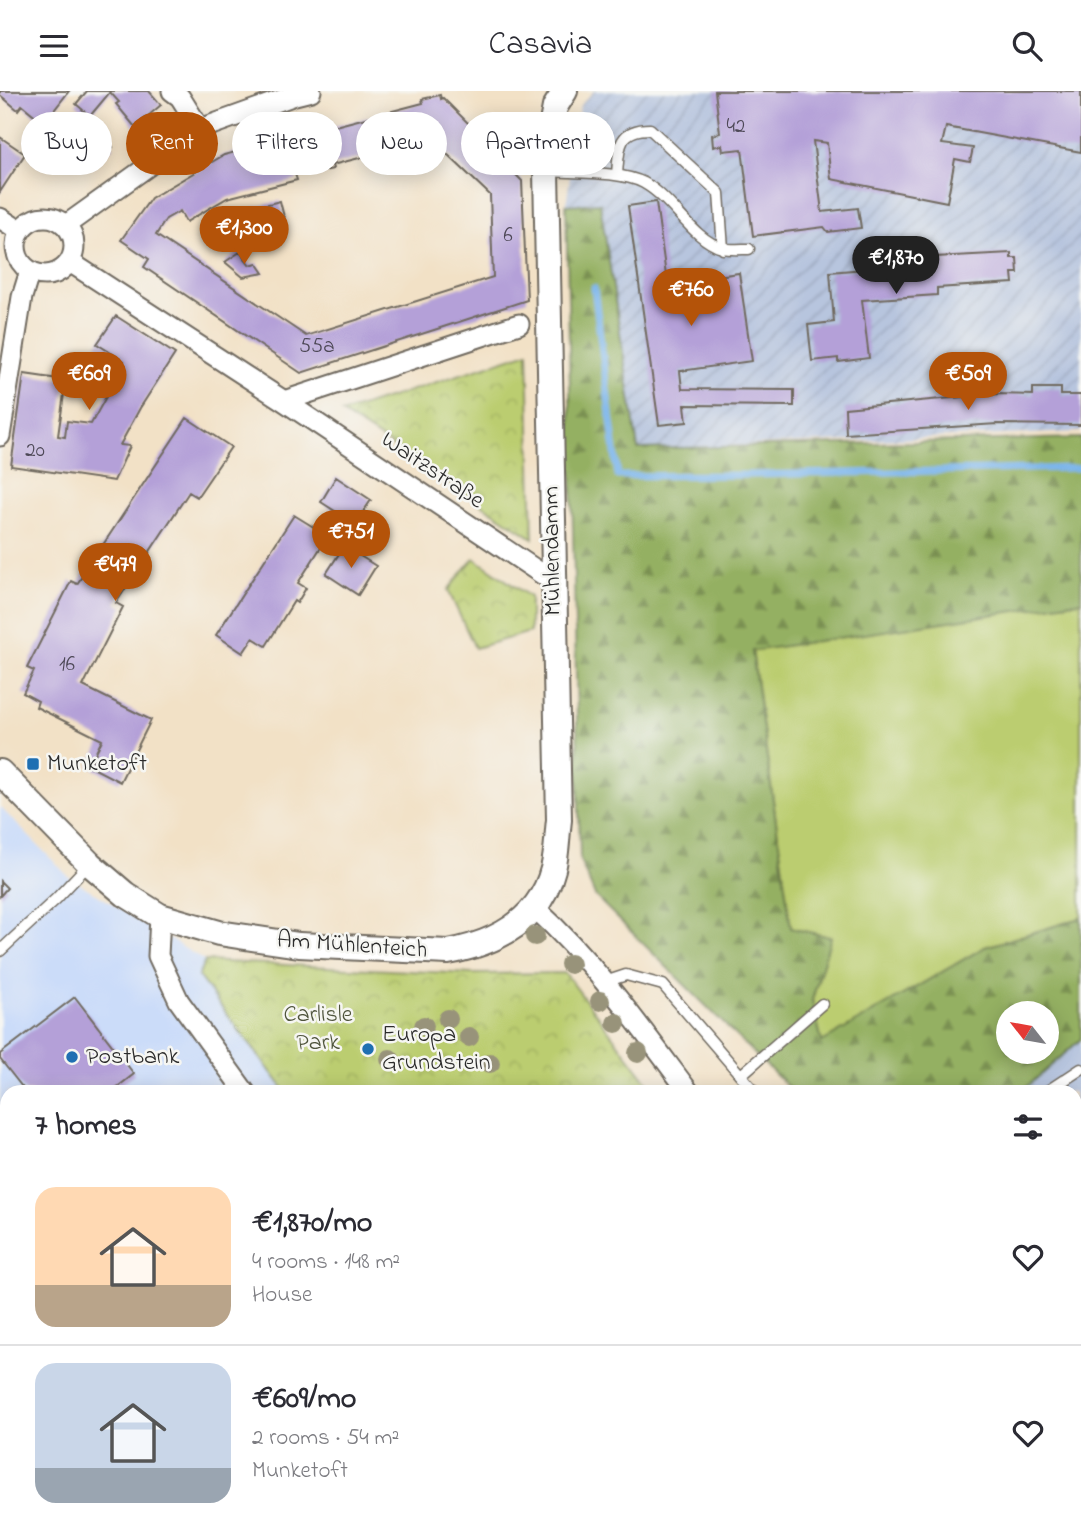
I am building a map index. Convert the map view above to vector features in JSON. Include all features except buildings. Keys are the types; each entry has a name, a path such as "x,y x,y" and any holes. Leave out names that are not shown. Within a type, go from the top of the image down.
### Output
{"street":[{"path":"172,91 180,97 189,112"},
{"path":"218,123 311,91"},
{"name":"Mühlendamm","path":"554,112 565,91"},
{"path":"66,225 136,175"},
{"name":"Mühlendamm","path":"535,908 546,889 553,868 559,820 546,175"},
{"path":"41,217 58,219 66,225 74,241 74,253 70,262 56,273 46,275 30,271 19,259 16,249 20,231 31,220 41,217"},
{"path":"0,218 20,231"},
{"name":"Waitzstraße","path":"70,262 554,582"},
{"path":"0,436 22,297 30,271"},
{"path":"284,401 519,324"},
{"name":"Am Mühlenteich","path":"0,772 90,864 125,894 160,916 219,933 299,945 448,952 492,940 516,926 535,908"},
{"path":"535,908 556,927 615,993 684,1085"},
{"path":"160,916 158,956 179,1002 240,1085"}],"lane":[{"path":"723,249 719,193 650,129 636,129 626,136 620,148 617,175 642,182 661,194 704,239 723,249 749,249"},
{"path":"0,951 90,864"},
{"path":"605,982 626,975 663,985 749,1085"},
{"path":"741,1075 822,1004"},
{"path":"1057,1085 1081,1069"}],"shaded area":[{"path":"594,91 1081,91 1081,432 638,449 600,204 566,205 570,175 615,175 615,112 579,112 580,105"},
{"path":"0,807 69,877 205,961 198,976 281,1085 0,1085"},
{"path":"1081,1009 1081,1085 980,1085 1022,1064 1059,1064 1059,1036"}],"green space":[{"path":"600,203 638,449 1081,438 1081,601 752,651 791,928 831,937 812,1000 822,1042 985,947 1081,918 1081,1039 1059,1058 1059,1001 996,1001 996,1064 1053,1064 1029,1085 786,1085 595,896 580,860 566,205"},
{"path":"528,352 533,538 342,413"},
{"path":"474,558 530,597 530,632 475,648 448,590"},
{"path":"1081,601 1081,918 985,947 822,1043 812,1000 830,938 791,928 752,650"},
{"name":"Carlisle Park","path":"205,961 472,974 565,973 650,1085 281,1085 198,976"}],"waterway":[{"path":"594,288 618,476 1081,468"}],"place":[{"name":"Munketoft","path":"33,764"},
{"name":"Europa Grundstein","path":"368,1049"},
{"name":"Postbank","path":"72,1057"}]}
